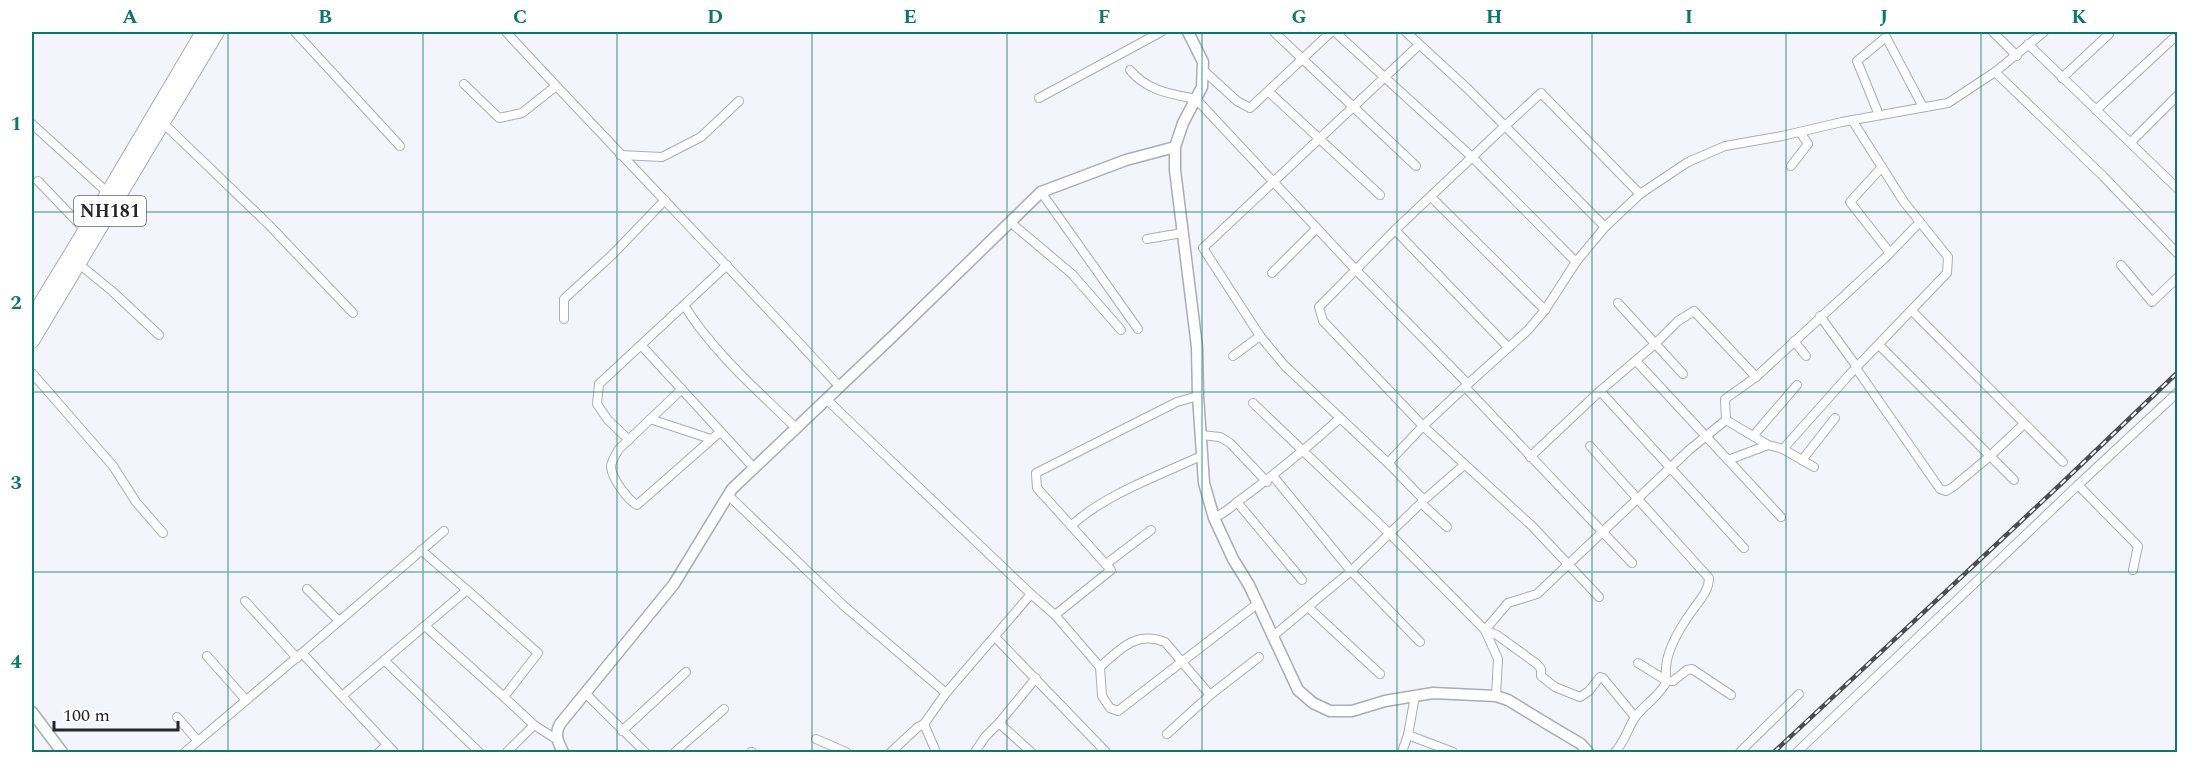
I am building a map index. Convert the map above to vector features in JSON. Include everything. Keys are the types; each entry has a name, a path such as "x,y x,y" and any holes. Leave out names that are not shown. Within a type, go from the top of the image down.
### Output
{"highway":[{"name":"NH181","path":"32,341 79,264 158,119 209,34"},
{"name":"NH181","path":"32,318 108,193 158,119"}],"street":[{"path":"295,32 400,146"},
{"path":"506,32 620,155 728,265 840,387"},
{"path":"1039,98 1161,32"},
{"path":"1188,32 1203,62 1202,87 1183,123 1174,147 1182,233 1197,347 1204,483 1214,518 1298,690 1313,703 1330,711 1352,711 1384,701 1433,693 1496,696 1508,700 1549,724 1581,744 1588,753"},
{"path":"1274,32 1416,166"},
{"path":"1202,69 1237,101 1250,108 1333,32 1473,157 1576,262"},
{"path":"1406,32 1469,90 1605,227"},
{"path":"1993,32 2017,56"},
{"path":"1388,464 1423,426 1545,310 1576,262 1605,227 1640,194 1688,162 1725,146 1948,103 2017,56 2044,32"},
{"path":"2062,78 2109,34"},
{"path":"2096,110 2178,34"},
{"path":"1879,115 1857,61 1886,37 1923,107"},
{"path":"2028,44 2178,189"},
{"path":"1419,45 1203,248 1260,336 1285,366 1388,464 1447,527"},
{"path":"1130,70 1139,81 1165,93 1196,99 1632,563"},
{"path":"1995,72 2103,176 2178,254"},
{"path":"464,84 499,118 522,113 556,86"},
{"path":"1269,92 1380,195"},
{"path":"1599,597 1532,526 1423,426 1323,321 1319,307 1395,230 1541,93 1640,194"},
{"path":"2131,142 2178,95"},
{"path":"620,155 662,157 701,137 739,101"},
{"path":"158,119 268,225 353,313"},
{"path":"1783,449 1947,273 1948,257 1904,202 1852,120"},
{"path":"32,124 108,193"},
{"path":"1791,166 1808,144 1800,132"},
{"path":"556,739 560,724 674,584 732,489 1041,192 1126,160 1174,147"},
{"path":"1881,167 1850,202 1890,253"},
{"path":"38,181 85,230"},
{"path":"1041,192 1138,329"},
{"path":"1431,197 1545,310"},
{"path":"564,319 564,299 613,254 665,200"},
{"path":"1010,222 1072,274 1121,330"},
{"path":"1726,420 1725,399 1756,377 1890,253 1920,222"},
{"path":"1272,273 1317,228"},
{"path":"1395,230 1508,347"},
{"path":"1148,239 1182,233"},
{"path":"79,264 159,335"},
{"path":"629,440 608,420 597,404 599,384 728,265"},
{"path":"2121,265 2152,302 2178,277"},
{"path":"1618,303 1683,374"},
{"path":"684,305 695,323 752,386 796,428"},
{"path":"1530,457 1678,321 1694,311 1756,377"},
{"path":"1912,311 2063,462"},
{"path":"1820,316 1940,489 1946,491 1990,456 2024,424"},
{"path":"1233,356 1260,336"},
{"path":"1794,341 1806,356"},
{"path":"641,345 754,468"},
{"path":"1879,345 2014,480"},
{"path":"1636,361 1781,517"},
{"path":"32,373 113,466 136,502 163,533"},
{"path":"1753,436 1797,384"},
{"path":"682,389 619,449 612,461 611,469 627,497 635,505 647,499 720,432"},
{"path":"1600,391 1744,548"},
{"path":"1797,753 2178,392"},
{"path":"1055,615 1111,570 1037,488 1036,473 1177,402 1198,396"},
{"path":"826,399 1055,615 1100,667 1102,696 1110,708 1118,711 1257,604"},
{"path":"1253,403 1390,534 1485,630 1498,659 1496,696"},
{"path":"1802,460 1835,417"},
{"path":"650,419 711,440"},
{"path":"1214,518 1227,512 1238,501 1270,479 1339,419"},
{"path":"1485,630 1508,603 1537,594 1706,435 1726,420"},
{"path":"1726,420 1768,445 1783,449 1814,467"},
{"path":"1201,435 1220,437 1230,443 1270,479 1352,571 1420,642"},
{"path":"1728,460 1768,445"},
{"path":"1590,446 1709,578 1709,586 1685,621 1670,650 1665,672 1667,681 1661,693 1635,717 1624,741 1615,753"},
{"path":"1071,526 1080,517 1118,495 1203,455"},
{"path":"1272,637 1352,571 1464,465"},
{"path":"2078,485 2138,546 2133,570"},
{"path":"728,495 844,606 946,693"},
{"path":"1238,501 1302,580"},
{"path":"1106,564 1151,530"},
{"path":"186,752 444,531"},
{"path":"422,550 538,653 504,697"},
{"path":"307,589 339,621"},
{"path":"342,696 467,590"},
{"path":"891,753 924,724 946,693 1031,594"},
{"path":"244,601 342,696 394,753"},
{"path":"1309,608 1380,674"},
{"path":"425,626 534,725 556,739 563,753"},
{"path":"1485,630 1497,635 1537,664 1541,669 1541,676 1564,692 1580,697 1589,691 1600,677 1603,678 1635,717"},
{"path":"995,637 1106,752"},
{"path":"1100,667 1134,640 1146,637 1165,642 1210,695"},
{"path":"207,656 246,700"},
{"path":"1167,734 1210,695 1259,657"},
{"path":"384,660 479,753"},
{"path":"1638,663 1667,681 1673,681 1687,670 1692,669 1731,695"},
{"path":"622,731 686,672"},
{"path":"975,753 985,737 1036,678"},
{"path":"585,693 645,753"},
{"path":"1740,753 1799,694"},
{"path":"1402,753 1408,735 1415,696"},
{"path":"675,753 724,709"},
{"path":"32,712 62,753"},
{"path":"177,717 198,741"},
{"path":"999,723 1031,753"},
{"path":"924,724 934,752"},
{"path":"507,753 534,725"},
{"path":"1408,735 1453,753"},
{"path":"816,739 846,753"},
{"path":"379,753 387,745"}],"railway":[{"path":"1774,752 2178,372"}]}
